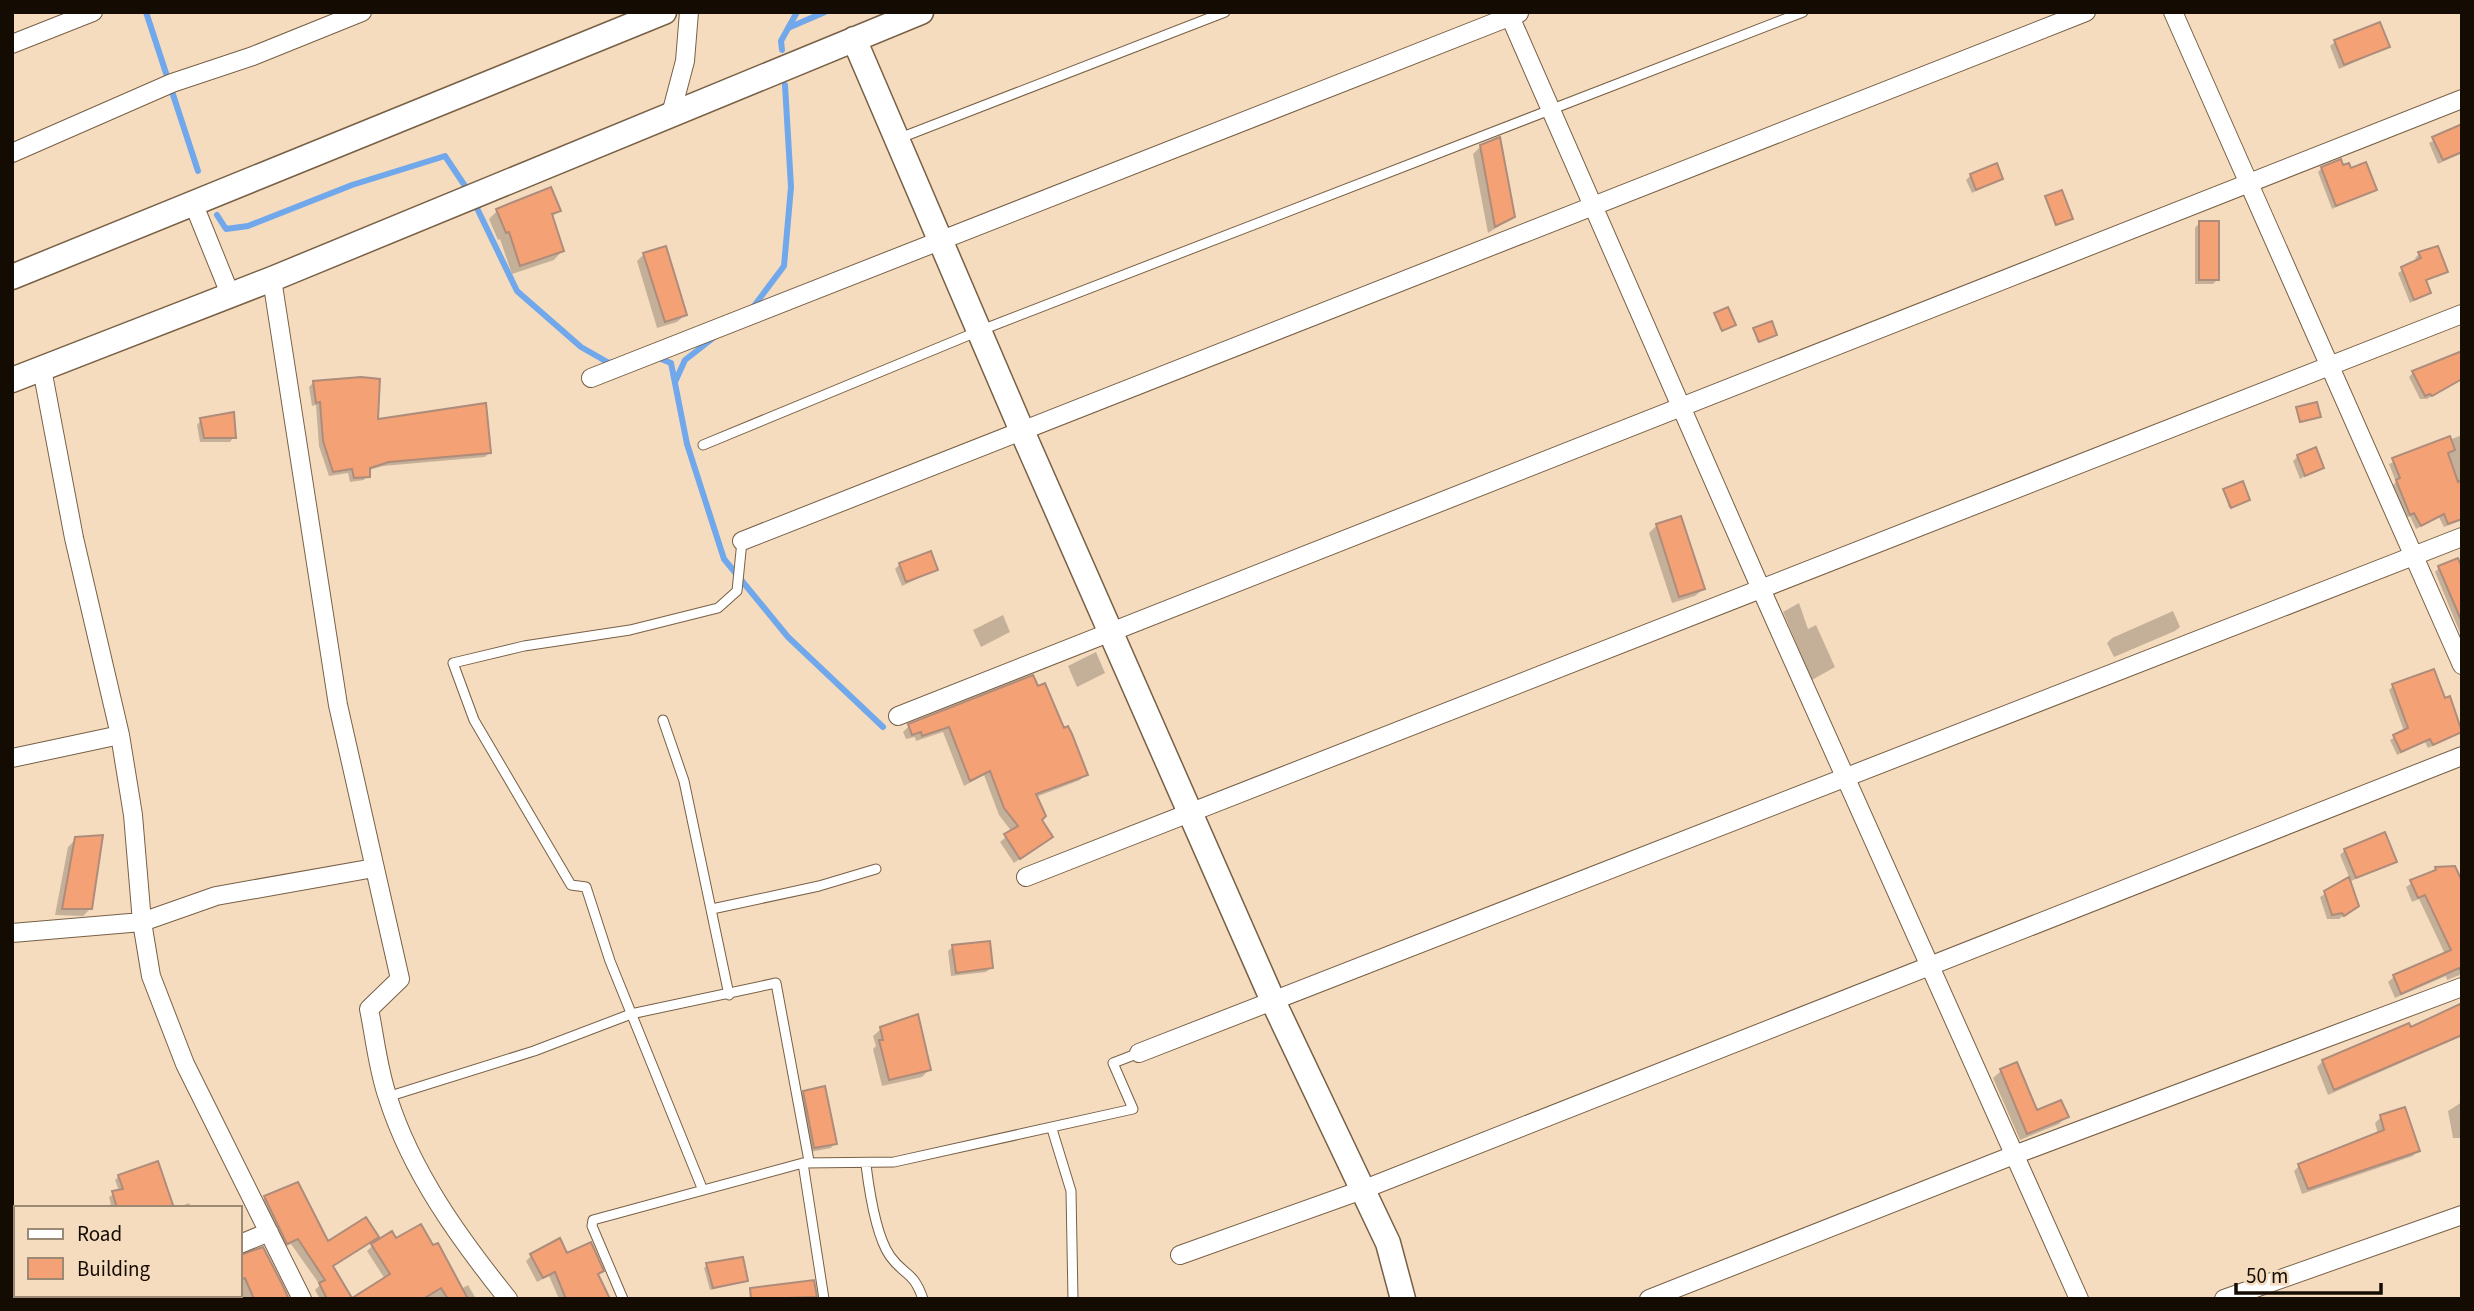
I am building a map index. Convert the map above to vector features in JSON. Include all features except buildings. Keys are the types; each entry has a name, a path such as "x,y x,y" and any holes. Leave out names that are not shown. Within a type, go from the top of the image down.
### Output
{"street":[{"path":"12,44 93,12"},
{"path":"12,153 172,83 253,56 362,12"},
{"path":"12,277 664,12"},
{"path":"671,114 685,61 689,12"},
{"path":"12,380 272,279 921,12"},
{"path":"742,541 2086,12"},
{"path":"2173,12 2462,665"},
{"path":"591,378 1513,14 1591,207 2079,1299"},
{"path":"854,39 1022,431 1273,1001 1388,1243 1404,1299"},
{"path":"898,716 2462,99"},
{"path":"194,205 230,295"},
{"path":"272,279 338,705 400,979 369,1009 387,1097 410,1154 456,1234 508,1299"},
{"path":"1026,877 2462,314"},
{"path":"42,369 74,538 120,735 133,815 142,922 151,976 185,1064 302,1299"},
{"path":"1139,1053 2462,537"},
{"path":"12,758 120,735"},
{"path":"1180,1255 1363,1190 2462,755"},
{"path":"12,933 142,922 216,896 374,868"},
{"path":"1648,1299 2014,1156 2462,987"},
{"path":"2224,1299 2462,1215"},
{"path":"242,1243 270,1232"}],"lane":[{"path":"897,139 1225,12"},
{"path":"703,445 979,331 1803,12"},
{"path":"702,1188 610,961 586,887 571,885 474,720 453,663 524,646 630,630 718,608 737,591 742,541"},
{"path":"663,719 684,781 729,995"},
{"path":"712,909 819,886 876,869"},
{"path":"387,1097 534,1051 631,1014 776,983 806,1162 824,1299"},
{"path":"623,1299 592,1226 593,1220 702,1188 806,1162 866,1165 894,1162 1133,1109 1114,1063 1139,1053"},
{"path":"1052,1129 1071,1191 1073,1299"},
{"path":"866,1165 871,1200 890,1255 916,1279 923,1299"}],"waterway":[{"path":"146,12 198,171"},
{"path":"782,50 781,41 797,12"},
{"path":"788,28 825,12"},
{"path":"751,310 784,266 791,187 785,85"},
{"path":"217,215 226,229 248,226 352,185 445,156 469,192"},
{"path":"474,202 517,291 581,347 609,363 613,362"},
{"path":"675,382 685,360 717,335"},
{"path":"656,357 671,363 687,444 724,559 788,637 883,727"}]}
